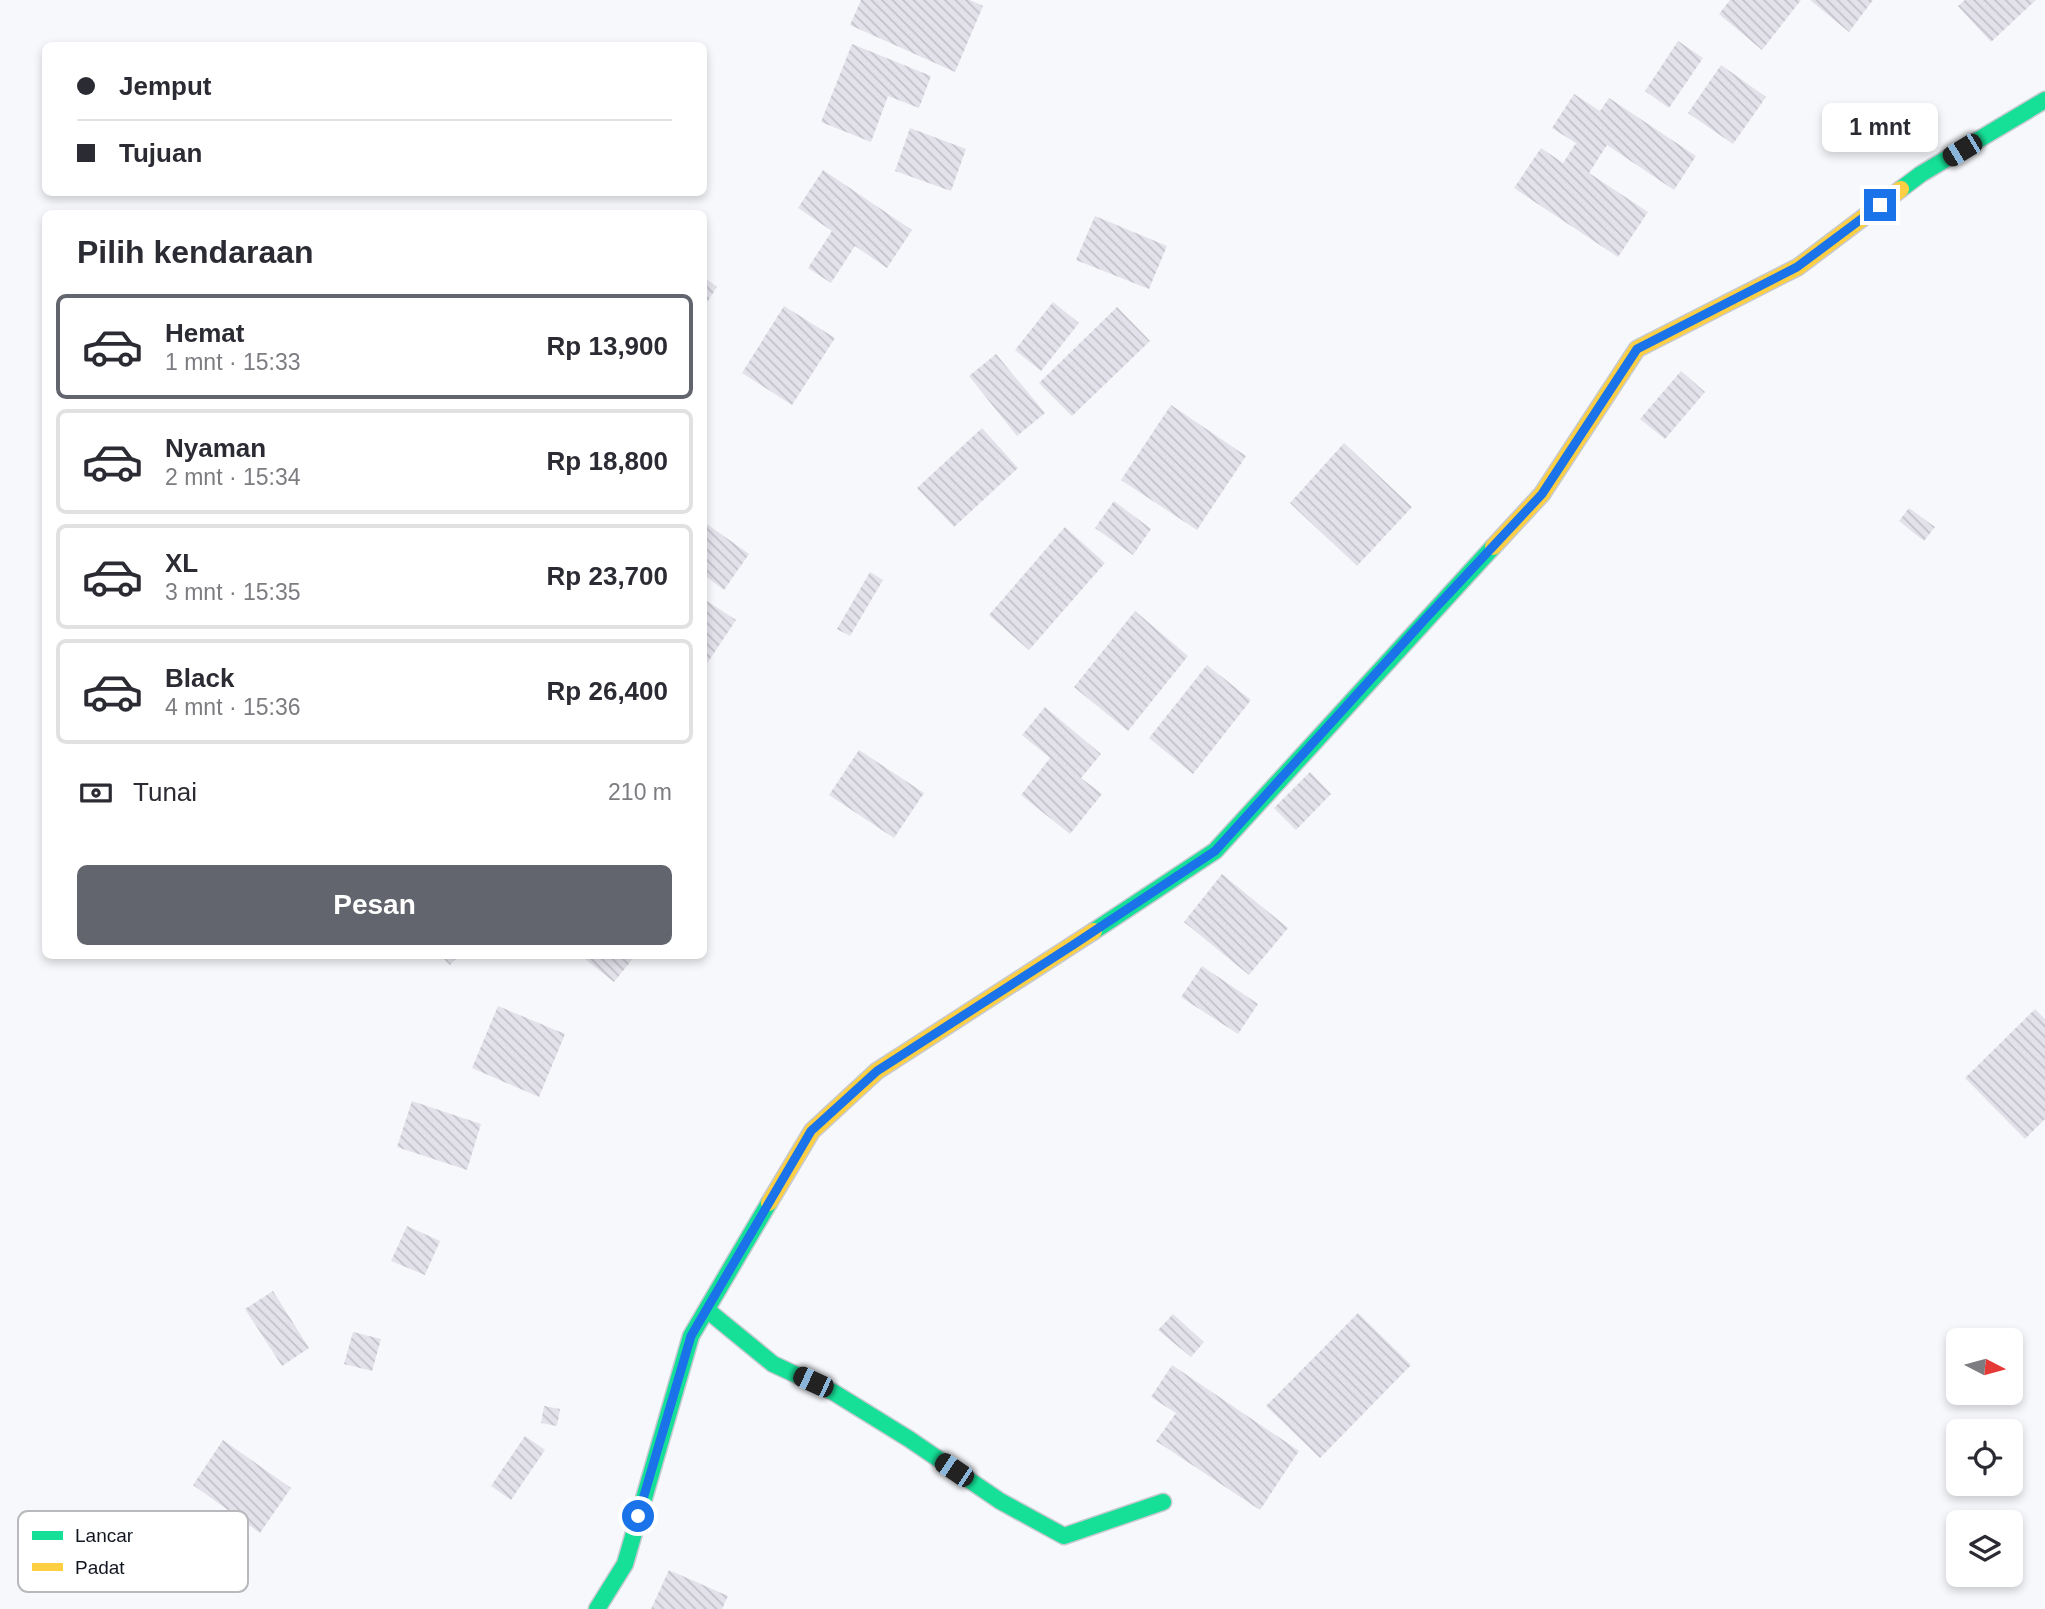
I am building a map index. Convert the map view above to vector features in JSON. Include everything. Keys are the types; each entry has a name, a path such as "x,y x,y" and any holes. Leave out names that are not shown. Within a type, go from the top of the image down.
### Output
{"street":[{"path":"597,1609 625,1564 691,1336 811,1131 877,1071 1215,851 1542,494 1637,349 1797,267 1921,174 2045,100"},
{"path":"707,1310 774,1364 833,1392 909,1438 1000,1501 1064,1535 1163,1502"}],"building":[{"path":"861,0 970,0 983,6 955,72 850,25"},
{"path":"1730,0 1801,0 1762,50 1719,14"},
{"path":"1810,0 1873,0 1849,32"},
{"path":"1965,0 2036,0 1991,42 1958,6"},
{"path":"1678,41 1703,58 1669,108 1645,91"},
{"path":"852,44 931,76 919,108 888,96 871,142 821,122"},
{"path":"1721,65 1766,97 1733,144 1688,113"},
{"path":"1574,94 1600,111 1609,98 1696,156 1674,190 1607,145 1589,173 1648,212 1618,257 1514,188 1541,148 1563,163 1576,143 1552,128"},
{"path":"910,128 966,149 951,191 895,171"},
{"path":"823,170 912,230 887,268 855,246 831,283 808,268 832,231 798,208"},
{"path":"1095,216 1167,246 1149,289 1076,260"},
{"path":"707,279 717,287 707,302"},
{"path":"1053,302 1079,323 1041,371 1015,350"},
{"path":"784,306 835,338 792,405 742,373"},
{"path":"1117,307 1150,341 1072,416 1039,383"},
{"path":"996,354 1045,413 1017,436 969,376"},
{"path":"1681,371 1705,392 1665,439 1640,419"},
{"path":"1171,405 1246,456 1197,530 1121,480"},
{"path":"982,428 1018,468 954,527 917,488"},
{"path":"1344,443 1412,507 1357,566 1290,503"},
{"path":"1114,501 1151,529 1133,555 1095,528"},
{"path":"1909,508 1935,527 1924,541 1899,521"},
{"path":"707,524 749,554 724,590 707,577"},
{"path":"1065,527 1105,563 1029,650 989,615"},
{"path":"870,572 883,580 850,636 837,629"},
{"path":"707,601 736,620 707,664"},
{"path":"1135,611 1188,656 1128,731 1074,687"},
{"path":"1207,665 1251,700 1193,774 1149,738"},
{"path":"1045,707 1101,754 1081,778 1102,794 1070,834 1021,795 1050,758 1022,735"},
{"path":"859,750 924,793 894,838 829,795"},
{"path":"1310,772 1331,794 1296,830 1274,808"},
{"path":"1222,874 1288,928 1249,975 1184,922"},
{"path":"444,959 456,959 450,965"},
{"path":"585,959 633,959 614,982"},
{"path":"1202,966 1258,1004 1238,1034 1181,997"},
{"path":"498,1006 565,1034 539,1097 472,1068"},
{"path":"2035,1009 2045,1019 2045,1119 2025,1139 1965,1078"},
{"path":"412,1101 481,1124 467,1170 397,1147"},
{"path":"407,1226 440,1241 425,1275 391,1261"},
{"path":"273,1291 309,1348 282,1366 245,1309"},
{"path":"1358,1313 1411,1365 1320,1458 1266,1406"},
{"path":"1173,1314 1204,1342 1191,1357 1158,1330"},
{"path":"353,1332 381,1339 372,1371 344,1364"},
{"path":"1172,1365 1299,1451 1260,1510 1156,1441 1176,1413 1151,1397"},
{"path":"544,1406 560,1409 557,1426 541,1423"},
{"path":"525,1436 545,1450 511,1500 491,1486"},
{"path":"223,1440 291,1488 260,1533 248,1524 248,1511 229,1511 193,1485"},
{"path":"669,1570 728,1596 722,1609 651,1609"}],"traffic: fast":[{"path":"1901,189 1921,174 2045,100"},
{"path":"1094,931 1215,851 1493,547"},
{"path":"597,1609 625,1564 691,1336 769,1203"},
{"path":"707,1310 773,1364 833,1392 909,1439 1000,1501 1064,1536 1163,1502"}],"traffic: slow":[{"path":"1493,547 1542,494 1637,349 1798,267 1901,189"},
{"path":"769,1203 812,1131 877,1071 1094,931"}],"route":[{"path":"638,1516 691,1336 811,1131 877,1071 1215,851 1542,494 1637,349 1797,267 1880,205"}]}
